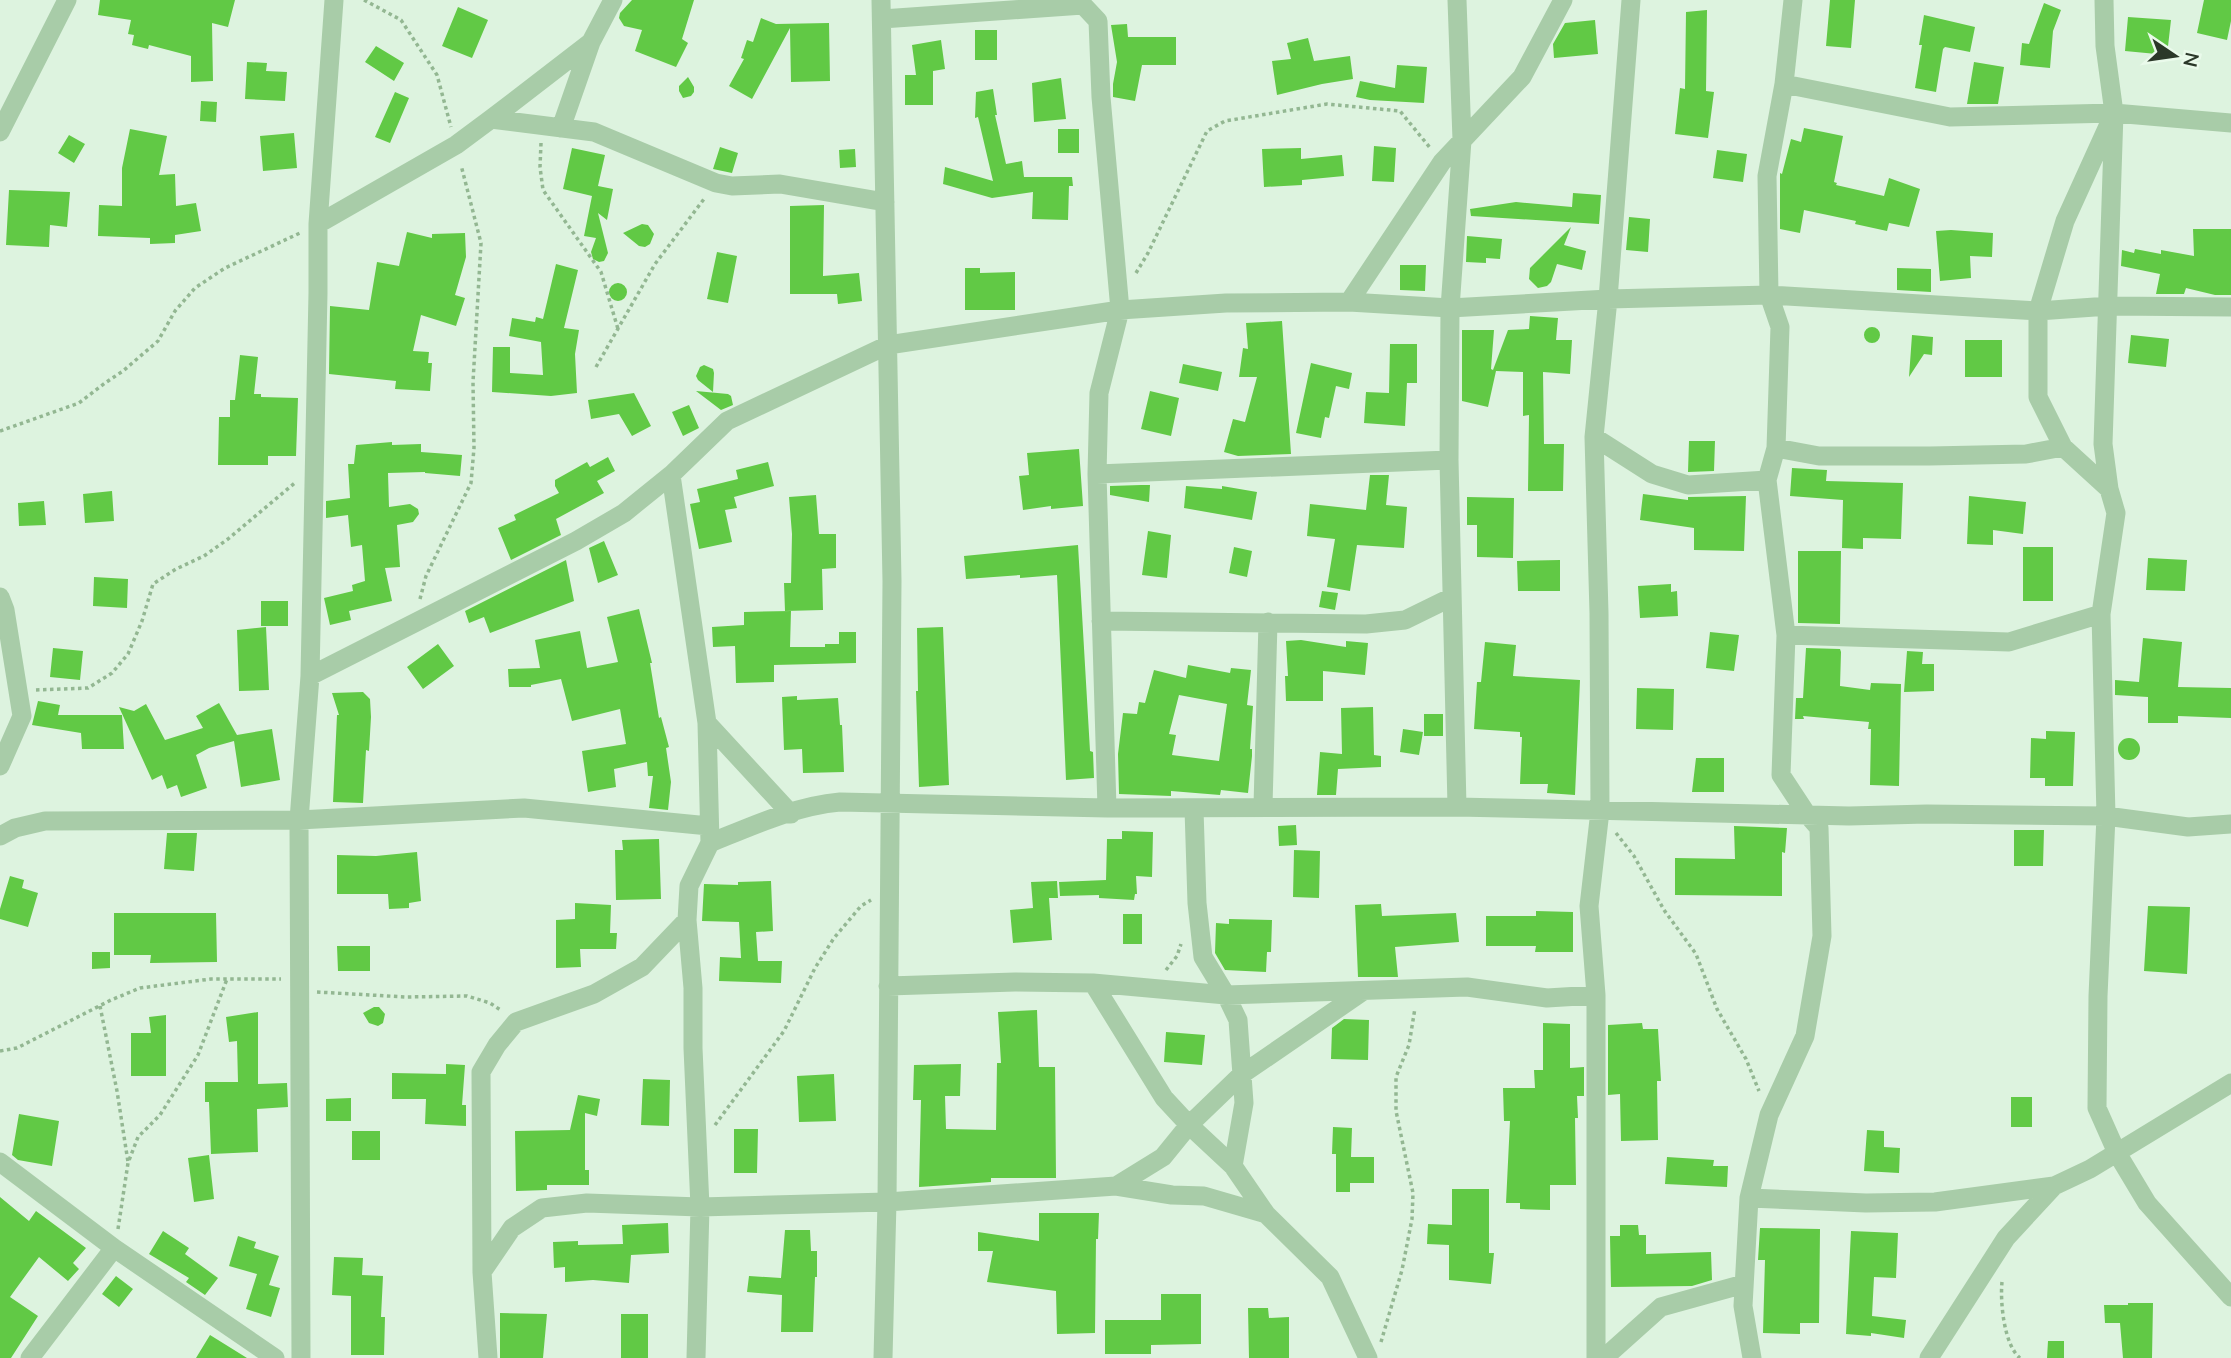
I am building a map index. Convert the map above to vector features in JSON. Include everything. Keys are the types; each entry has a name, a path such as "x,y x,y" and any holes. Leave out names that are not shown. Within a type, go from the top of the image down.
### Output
{"street":[{"path":"0,132 67,0"},
{"path":"302,1358 299,820 310,676 318,224 334,0"},
{"path":"552,127 613,0"},
{"path":"1457,0 1462,140 1450,307 1449,460 1457,807"},
{"path":"1349,302 1443,162 1521,76 1563,0"},
{"path":"1596,1358 1596,995 1589,906 1600,811 1599,613 1594,437 1608,299 1630,0"},
{"path":"1752,1358 1743,1306 1749,1198 1769,1115 1805,1036 1822,936 1819,828 1781,775 1786,635 1767,480 1776,448 1780,327 1769,295 1767,176 1784,84 1793,0"},
{"path":"2104,0 2105,46 2114,113 2104,444 2109,489 2116,513 2101,614 2106,816 2098,996 2097,1108 2117,1153 2147,1203 2231,1297"},
{"path":"883,1358 887,1202 892,581 881,9 1083,5 1098,21 1101,97 1120,304 1099,393 1097,474 1107,808"},
{"path":"318,224 456,145 591,42"},
{"path":"1784,84 1950,117 2114,113 2231,123"},
{"path":"2109,489 2063,447 2038,397 2038,311 2065,221 2114,113"},
{"path":"491,119 594,132 716,183 732,186 780,184 885,202"},
{"path":"310,676 576,541 624,513 671,475 727,421 888,345 1120,304 1349,302 1450,307 1769,295 2038,311 2109,306 2231,307"},
{"path":"1594,437 1652,474 1688,485 1767,480"},
{"path":"1776,448 1819,456 1930,456 2026,454 2063,447"},
{"path":"1097,474 1449,460"},
{"path":"671,475 706,723 710,834 689,886 687,920 693,988 692,1048 700,1207 696,1358"},
{"path":"0,597 5,610 11,683 22,716 0,766"},
{"path":"1101,621 1366,624 1405,620 1452,597"},
{"path":"1786,635 2009,642 2101,614"},
{"path":"1263,806 1268,622"},
{"path":"706,723 792,814"},
{"path":"0,836 15,828 45,821 299,820 524,808 710,834 792,814 819,804 889,802 1107,808 1457,807 1849,816 2106,816 2188,827 2231,824"},
{"path":"1194,809 1197,903 1203,957 1238,1020 1244,1103 1233,1166"},
{"path":"488,1358 482,1272 481,1072 497,1045 516,1022 594,994 642,967 687,920"},
{"path":"888,986 1015,982 1093,983 1226,995 1466,987 1546,998 1596,995"},
{"path":"1093,983 1164,1098 1233,1166 1266,1214 1331,1277 1374,1352"},
{"path":"1116,1186 1163,1157 1189,1125 1241,1075 1363,991"},
{"path":"1749,1198 1866,1203 1935,1202 2054,1186 2090,1169 2231,1083"},
{"path":"0,1163 114,1248 275,1358"},
{"path":"482,1272 512,1228 542,1208 587,1203 700,1207 887,1202 1116,1186 1172,1195 1205,1196 1266,1214"},
{"path":"1929,1358 2006,1238 2054,1186"},
{"path":"30,1358 114,1248"},
{"path":"1604,1358 1661,1307 1744,1284"}],"path":[{"path":"364,0 401,20 437,75 481,243 473,382 474,448 471,483 426,576 413,625"},
{"path":"1120,304 1148,253 1207,131 1225,121 1327,104 1400,111 1443,162"},
{"path":"552,127 540,167 543,190 601,272 618,329"},
{"path":"596,367 655,264 716,183"},
{"path":"0,431 79,404 158,341 175,311 195,288 225,268 318,224"},
{"path":"11,683 88,688 112,673 128,654 153,584 204,556 228,539 315,468"},
{"path":"1600,811 1634,856 1664,910 1696,954 1717,1009 1746,1059 1769,1115"},
{"path":"697,1144 719,1121 784,1031 815,968 834,938 861,906 889,890"},
{"path":"114,1248 128,1163 138,1137 160,1115 198,1055 227,979"},
{"path":"0,1051 17,1048 140,988 227,979 301,984 331,994 467,996 490,1003 516,1022"},
{"path":"1374,1352 1402,1270 1412,1219 1413,1193 1396,1111 1396,1077 1409,1045 1418,989"},
{"path":"100,1006 128,1163"},
{"path":"2002,1278 2001,1292 2007,1334 2020,1358"}],"building":[{"path":"100,0 235,0 228,27 212,23 213,81 191,82 191,56 149,45 148,49 132,45 134,35 128,34 131,20 98,15"},
{"path":"632,0 694,0 682,39 688,43 676,67 635,51 642,30 624,26 619,18 620,13"},
{"path":"1830,0 1855,0 1851,48 1826,46"},
{"path":"2204,0 2231,0 2227,40 2197,33"},
{"path":"2044,3 2061,10 2053,31 2050,68 2020,65 2022,43 2029,44"},
{"path":"458,7 488,20 472,58 442,46"},
{"path":"1707,10 1706,91 1714,92 1708,138 1675,134 1680,88 1685,89 1686,12"},
{"path":"1924,15 1975,27 1970,52 1945,47 1943,49 1936,92 1915,88"},
{"path":"2128,17 2171,20 2167,55 2125,51"},
{"path":"761,18 776,24 829,23 830,81 791,82 790,28 752,99 729,86 744,59 741,58 747,40 753,42"},
{"path":"1595,20 1598,54 1554,58 1553,44 1565,23"},
{"path":"1127,24 1128,37 1176,37 1176,65 1142,65 1135,101 1113,97 1117,62 1111,25"},
{"path":"975,30 997,30 997,60 975,60"},
{"path":"1308,38 1314,61 1350,56 1353,79 1277,95 1272,61 1291,59 1287,43"},
{"path":"941,40 945,69 933,71 933,105 905,105 905,75 916,75 912,45"},
{"path":"376,46 404,63 394,81 365,62"},
{"path":"247,62 267,63 266,71 287,72 285,101 245,99"},
{"path":"1974,62 2004,67 1998,104 1967,104"},
{"path":"1397,65 1427,67 1424,103 1356,97 1360,81 1395,88"},
{"path":"688,77 694,92 683,98 679,86"},
{"path":"1061,78 1066,119 1034,122 1032,83"},
{"path":"993,89 995,115 1006,164 1022,161 1024,177 1072,177 1073,186 1069,186 1068,220 1032,219 1033,192 992,198 943,184 945,167 993,181 978,117 975,118 976,92"},
{"path":"395,92 409,98 390,143 375,137"},
{"path":"201,101 217,102 216,122 200,121"},
{"path":"1804,128 1843,136 1834,182 1836,185 1884,196 1889,178 1920,189 1909,227 1889,223 1887,231 1804,210 1800,233 1780,229 1780,173 1782,174 1791,139 1801,142"},
{"path":"130,129 167,136 159,175 175,174 176,206 196,203 201,231 175,235 175,243 150,244 150,238 98,236 99,205 122,206 122,168"},
{"path":"1058,129 1079,129 1079,153 1058,153"},
{"path":"294,133 297,168 263,171 260,136"},
{"path":"69,135 85,144 74,163 58,153"},
{"path":"1374,146 1396,148 1394,182 1372,181"},
{"path":"720,147 738,153 732,173 713,169"},
{"path":"572,148 605,155 598,186 613,189 607,220 598,213 608,253 604,261 593,259 591,252 596,238 584,236 592,196 563,189"},
{"path":"1301,148 1301,159 1342,155 1344,176 1302,180 1302,185 1264,187 1262,149"},
{"path":"855,149 856,167 840,168 839,150"},
{"path":"1717,150 1747,154 1743,182 1713,178"},
{"path":"9,190 70,192 67,227 50,225 49,247 6,245"},
{"path":"1573,193 1601,195 1599,224 1471,216 1470,209 1516,202 1572,207"},
{"path":"824,205 823,276 859,273 862,301 838,304 837,294 790,294 790,206"},
{"path":"1629,217 1650,219 1648,252 1626,250"},
{"path":"642,224 648,225 654,234 650,244 645,247 639,246 623,233"},
{"path":"1571,227 1564,245 1586,251 1582,270 1557,264 1551,282 1538,288 1529,279 1530,268"},
{"path":"2193,229 2231,229 2231,295 2215,295 2186,288 2184,294 2156,294 2160,274 2121,266 2122,250 2134,253 2135,249 2161,254 2161,250 2194,256"},
{"path":"1936,231 1993,233 1992,257 1970,256 1971,278 1940,281"},
{"path":"407,232 432,238 432,234 465,233 466,257 455,295 465,298 456,326 421,315 413,351 429,352 428,363 432,363 430,391 395,389 396,381 329,374 330,306 369,310 377,262 399,266"},
{"path":"1467,236 1502,239 1500,259 1486,258 1486,263 1466,262"},
{"path":"717,252 737,256 728,303 707,299"},
{"path":"556,264 578,270 564,328 579,330 575,354 577,393 551,396 492,392 493,347 510,347 510,373 543,375 541,342 509,336 512,318 535,322 536,317 543,319"},
{"path":"1400,265 1426,265 1425,291 1400,290"},
{"path":"965,268 980,268 980,273 1015,272 1015,310 965,310"},
{"path":"1897,268 1931,269 1931,292 1897,290"},
{"path":"618,283 624,286 627,292 624,298 618,301 612,298 609,292 612,286"},
{"path":"1530,316 1558,318 1556,340 1572,340 1570,374 1543,372 1544,444 1564,444 1563,491 1528,491 1529,415 1523,416 1523,372 1496,371 1488,407 1462,401 1462,330 1494,330 1493,370 1508,330 1529,329"},
{"path":"1282,321 1291,454 1238,456 1224,452 1233,419 1245,422 1257,377 1239,377 1243,348 1248,349 1246,323"},
{"path":"1872,327 1878,329 1878,341 1872,343 1866,341 1864,335 1866,329"},
{"path":"1912,335 1933,337 1932,355 1924,354 1909,377"},
{"path":"2131,335 2169,339 2166,367 2128,363"},
{"path":"1965,340 2002,340 2002,377 1965,377"},
{"path":"1390,344 1417,344 1417,383 1407,383 1405,426 1364,423 1366,392 1389,393"},
{"path":"240,355 258,357 254,394 261,394 261,397 298,398 296,456 268,456 268,465 218,465 219,417 230,417 230,400 235,400"},
{"path":"1311,363 1352,373 1349,389 1336,386 1329,418 1325,417 1321,438 1296,433"},
{"path":"1183,364 1222,372 1218,391 1179,383"},
{"path":"704,365 713,369 713,392 696,376"},
{"path":"696,391 728,394 733,405 721,410"},
{"path":"1150,391 1179,398 1171,436 1141,429"},
{"path":"634,393 651,426 632,436 619,414 591,419 588,400"},
{"path":"689,405 699,428 683,436 672,412"},
{"path":"1689,441 1715,441 1714,471 1688,472"},
{"path":"392,442 392,445 421,444 421,452 462,455 460,476 425,472 388,473 389,507 410,504 418,509 419,514 413,522 397,525 400,567 385,568 392,601 349,611 351,620 330,625 324,598 353,591 352,585 365,581 362,545 351,547 348,515 326,518 326,501 350,498 348,464 354,464 356,445"},
{"path":"1079,449 1083,506 1051,509 1051,506 1023,510 1019,476 1029,475 1027,453"},
{"path":"608,457 615,471 597,481 604,493 556,519 561,535 511,560 498,528 516,520 514,515 559,493 555,480 587,462 590,467"},
{"path":"768,462 774,486 734,497 737,508 725,510 732,542 699,549 690,504 700,502 697,489 738,479 736,470"},
{"path":"1792,468 1827,470 1826,481 1903,483 1901,539 1863,538 1863,549 1842,548 1843,500 1790,496"},
{"path":"1370,475 1389,475 1386,505 1407,507 1404,548 1357,545 1350,591 1327,587 1335,539 1307,536 1310,504 1366,510"},
{"path":"1150,485 1149,502 1110,495 1110,486"},
{"path":"1186,486 1222,489 1222,486 1257,492 1252,520 1184,508"},
{"path":"112,491 114,521 85,523 83,494"},
{"path":"1643,494 1688,500 1688,497 1746,496 1744,551 1694,550 1694,528 1640,520"},
{"path":"816,495 819,534 836,534 836,568 822,569 823,610 785,611 784,583 791,583 792,534 789,497"},
{"path":"1969,496 2026,502 2023,534 1993,530 1993,545 1967,544"},
{"path":"1467,497 1514,498 1513,558 1477,557 1477,525 1467,525"},
{"path":"44,501 46,525 19,526 18,503"},
{"path":"1148,531 1171,535 1167,578 1142,575"},
{"path":"604,541 618,575 598,583 589,548"},
{"path":"1078,545 1090,751 1093,752 1094,778 1066,780 1057,575 966,579 964,556"},
{"path":"1234,547 1252,551 1247,577 1229,573"},
{"path":"2023,547 2053,547 2053,601 2023,601"},
{"path":"1798,551 1841,551 1840,624 1798,623"},
{"path":"2148,558 2187,560 2185,591 2146,590"},
{"path":"566,560 574,601 490,633 484,617 469,623 465,611"},
{"path":"1560,560 1560,591 1518,591 1517,561"},
{"path":"94,577 128,579 127,608 93,606"},
{"path":"1671,584 1671,592 1677,591 1678,616 1640,618 1638,586"},
{"path":"1322,591 1338,593 1335,610 1319,607"},
{"path":"261,601 288,601 288,626 261,626"},
{"path":"639,609 652,663 659,718 661,717 669,747 666,748 671,782 668,810 649,808 653,776 648,776 647,762 614,769 616,787 588,792 582,751 626,744 620,709 572,721 561,679 531,687 509,687 508,669 540,668 535,640 580,631 587,668 618,662 607,617"},
{"path":"791,611 790,647 825,647 825,644 839,644 839,632 856,632 856,663 774,665 774,682 736,683 735,646 713,647 712,627 744,625 744,612"},
{"path":"266,627 269,690 239,691 237,630"},
{"path":"943,627 949,785 919,787 917,628"},
{"path":"1710,632 1739,635 1734,671 1706,668"},
{"path":"2143,638 2182,642 2178,687 2231,688 2231,718 2178,716 2178,723 2148,723 2148,697 2115,695 2115,680 2139,682"},
{"path":"1301,640 1346,647 1346,641 1368,643 1365,675 1323,671 1323,701 1286,701 1286,641"},
{"path":"1485,642 1516,645 1513,676 1580,680 1575,795 1547,793 1548,784 1520,784 1520,732 1474,729 1477,682 1481,682"},
{"path":"438,644 454,666 423,689 407,667"},
{"path":"53,648 83,651 80,680 50,677"},
{"path":"1806,648 1840,649 1840,686 1870,690 1871,683 1901,684 1899,786 1870,785 1869,722 1803,716 1804,719 1795,719 1796,698 1803,698"},
{"path":"1907,651 1923,652 1922,664 1934,664 1934,691 1904,692"},
{"path":"1188,665 1230,673 1231,668 1251,670 1247,705 1253,706 1248,793 1221,790 1220,795 1171,791 1171,796 1119,794 1118,754 1123,713 1137,714 1139,702 1145,703 1154,670 1186,678","holes":["1179,695 1227,704 1219,761 1172,755 1176,735 1169,734"]},
{"path":"1637,688 1674,689 1673,730 1636,729"},
{"path":"363,692 370,699 371,717 363,803 333,802 339,715 332,693"},
{"path":"797,696 797,700 838,698 844,772 803,773 802,749 784,750 782,697"},
{"path":"38,701 60,705 58,715 122,715 124,749 82,749 81,733 32,725"},
{"path":"219,703 237,735 272,729 280,780 241,787 234,741 196,755 207,788 181,797 177,785 167,789 162,775 152,780 119,707 134,711 146,704 165,740 203,728 196,716"},
{"path":"1373,707 1374,755 1381,756 1381,767 1338,769 1336,795 1317,795 1320,752 1342,754 1341,708"},
{"path":"1424,714 1443,714 1443,736 1424,736"},
{"path":"1403,729 1423,732 1419,755 1400,752"},
{"path":"2046,731 2075,732 2073,786 2045,786 2045,778 2030,778 2031,738 2046,739"},
{"path":"2129,738 2137,741 2140,749 2137,757 2129,760 2121,757 2118,749 2121,741"},
{"path":"1696,758 1724,758 1724,792 1692,792"},
{"path":"1296,825 1297,845 1279,846 1278,826"},
{"path":"1734,826 1787,828 1785,853 1782,852 1782,896 1675,895 1675,858 1735,859"},
{"path":"2014,830 2044,830 2043,866 2014,866"},
{"path":"1122,831 1153,832 1152,877 1136,876 1137,894 1134,900 1099,898 1099,895 1060,896 1059,882 1106,880 1107,839 1122,839"},
{"path":"167,833 197,833 194,871 164,869"},
{"path":"659,839 661,899 616,900 615,850 623,850 622,840"},
{"path":"1294,850 1320,851 1319,898 1293,897"},
{"path":"417,852 421,901 409,903 409,908 389,909 388,894 337,894 337,855 376,856"},
{"path":"10,876 24,880 22,888 38,893 28,927 0,919 0,909"},
{"path":"771,881 773,931 756,932 758,961 782,961 781,983 719,981 720,957 741,958 739,922 702,921 704,884 738,885 738,882"},
{"path":"1057,881 1058,898 1049,898 1052,940 1013,943 1010,910 1033,908 1031,882"},
{"path":"575,903 611,905 610,933 617,933 616,949 580,949 581,967 556,968 556,920 575,919"},
{"path":"1381,904 1382,916 1456,913 1459,942 1395,947 1398,977 1358,977 1355,905"},
{"path":"2148,906 2190,907 2187,974 2144,971"},
{"path":"1536,911 1573,912 1573,952 1535,952 1536,946 1486,946 1486,916 1536,916"},
{"path":"114,913 216,913 217,962 150,963 151,955 114,955"},
{"path":"1123,914 1142,914 1142,944 1123,944"},
{"path":"1229,919 1272,920 1271,952 1267,952 1266,972 1225,970 1215,953 1216,923 1229,924"},
{"path":"337,946 370,946 370,971 338,971"},
{"path":"92,952 110,952 110,968 92,969"},
{"path":"379,1007 385,1014 383,1023 378,1026 369,1023 363,1013"},
{"path":"1037,1010 1039,1067 1055,1067 1056,1178 991,1178 991,1182 919,1187 921,1100 913,1100 914,1065 961,1064 960,1096 945,1096 946,1129 996,1130 997,1063 1001,1063 998,1012"},
{"path":"258,1012 258,1084 287,1083 288,1107 257,1109 258,1152 211,1154 209,1102 205,1102 205,1082 238,1082 237,1041 229,1042 226,1017"},
{"path":"166,1015 166,1076 131,1076 131,1033 151,1033 149,1017"},
{"path":"1344,1019 1369,1020 1368,1060 1331,1059 1332,1028"},
{"path":"1543,1023 1570,1024 1570,1068 1584,1067 1584,1096 1577,1096 1578,1118 1575,1118 1576,1185 1550,1185 1550,1210 1520,1209 1520,1203 1506,1203 1510,1121 1504,1121 1503,1088 1535,1088 1534,1070 1543,1070"},
{"path":"1642,1023 1643,1029 1658,1029 1661,1081 1657,1081 1658,1140 1621,1141 1620,1094 1608,1095 1608,1025"},
{"path":"1166,1032 1205,1035 1202,1065 1164,1062"},
{"path":"446,1064 465,1065 462,1105 466,1105 466,1126 425,1124 426,1099 392,1099 392,1073 446,1074"},
{"path":"834,1074 836,1121 799,1122 797,1076"},
{"path":"643,1079 670,1080 669,1126 641,1125"},
{"path":"578,1095 600,1099 597,1116 585,1113 585,1170 589,1170 589,1185 547,1185 547,1190 516,1191 515,1131 570,1130"},
{"path":"2011,1097 2032,1097 2032,1127 2011,1127"},
{"path":"351,1098 351,1121 326,1121 326,1099"},
{"path":"19,1114 59,1121 52,1166 18,1160 12,1155"},
{"path":"1333,1127 1352,1128 1351,1157 1374,1157 1374,1183 1350,1183 1350,1192 1336,1192 1336,1154 1332,1154"},
{"path":"734,1129 758,1129 757,1173 734,1173"},
{"path":"1867,1130 1884,1131 1884,1147 1900,1148 1899,1173 1864,1171"},
{"path":"352,1131 380,1131 380,1160 352,1160"},
{"path":"209,1155 214,1199 194,1202 188,1158"},
{"path":"1667,1157 1714,1160 1713,1166 1728,1166 1727,1187 1665,1184"},
{"path":"1452,1189 1489,1189 1489,1253 1494,1253 1491,1284 1449,1280 1449,1245 1427,1244 1428,1224 1452,1225"},
{"path":"0,1197 29,1221 36,1211 86,1248 73,1263 79,1269 68,1281 39,1257 10,1297 38,1316 11,1358 0,1358"},
{"path":"1039,1213 1099,1213 1096,1239 1095,1333 1057,1334 1056,1291 987,1282 993,1251 978,1251 978,1232 1039,1241"},
{"path":"668,1223 669,1253 631,1255 629,1283 593,1280 565,1282 565,1267 554,1268 553,1242 578,1241 578,1245 623,1244 622,1225"},
{"path":"1620,1225 1638,1225 1639,1235 1646,1235 1646,1254 1711,1252 1712,1280 1692,1286 1611,1287 1610,1236 1620,1236"},
{"path":"1760,1228 1820,1229 1819,1323 1800,1323 1800,1334 1763,1333 1765,1260 1758,1260"},
{"path":"785,1230 810,1230 811,1251 817,1251 813,1332 781,1332 782,1295 747,1292 749,1276 781,1278"},
{"path":"163,1231 189,1248 185,1254 218,1278 205,1295 186,1282 189,1278 149,1254"},
{"path":"1851,1231 1898,1233 1896,1278 1874,1277 1872,1316 1906,1320 1904,1338 1871,1333 1871,1336 1846,1334"},
{"path":"238,1236 256,1242 254,1248 279,1256 269,1285 280,1288 271,1317 246,1309 257,1274 229,1266"},
{"path":"334,1257 363,1258 362,1275 383,1276 381,1317 385,1317 384,1355 351,1355 351,1296 332,1295"},
{"path":"116,1276 133,1289 119,1307 102,1294"},
{"path":"1161,1294 1201,1294 1201,1344 1151,1345 1151,1354 1105,1354 1105,1320 1161,1320"},
{"path":"2153,1303 2152,1358 2123,1358 2120,1323 2105,1323 2104,1305"},
{"path":"1248,1308 1268,1308 1269,1318 1289,1317 1289,1358 1249,1358"},
{"path":"500,1313 547,1314 543,1358 500,1358"},
{"path":"621,1314 648,1314 648,1358 621,1358"},
{"path":"210,1335 247,1358 196,1358"},
{"path":"2048,1341 2064,1341 2064,1358 2047,1358"}]}
